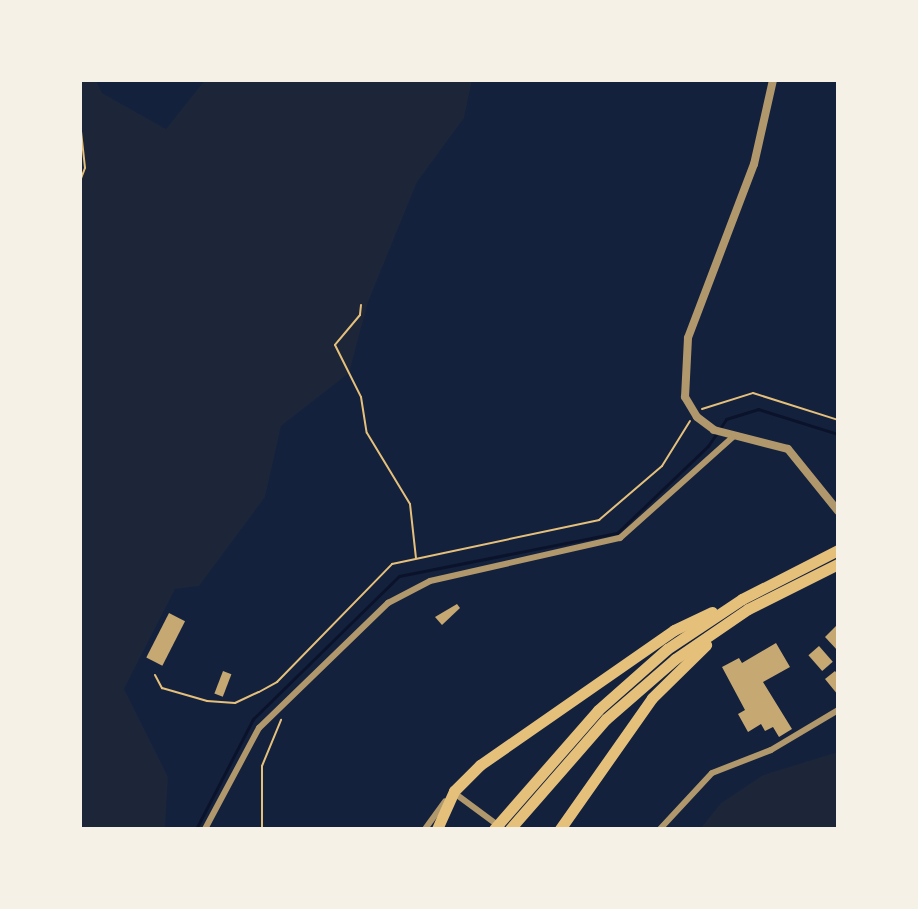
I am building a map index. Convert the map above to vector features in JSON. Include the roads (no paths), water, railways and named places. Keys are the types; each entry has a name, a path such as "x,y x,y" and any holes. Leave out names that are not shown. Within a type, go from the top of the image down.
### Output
{"highway":[{"path":"494,829 512,820 606,719 675,659 745,604 838,550"},
{"path":"437,829 454,791 480,765 674,630 838,564"},
{"path":"560,829 652,698 745,604"}],"street":[{"path":"773,80 754,164 688,338 685,397 696,414 730,434 788,449 838,511"},
{"path":"205,829 259,728 409,588 620,538 730,434"},
{"path":"660,829 712,773 771,750 838,710"},
{"path":"425,829 454,791 503,829"}],"waterway":[{"path":"196,829 253,719 399,576 617,533 708,446 726,419 758,409 838,434"}]}
